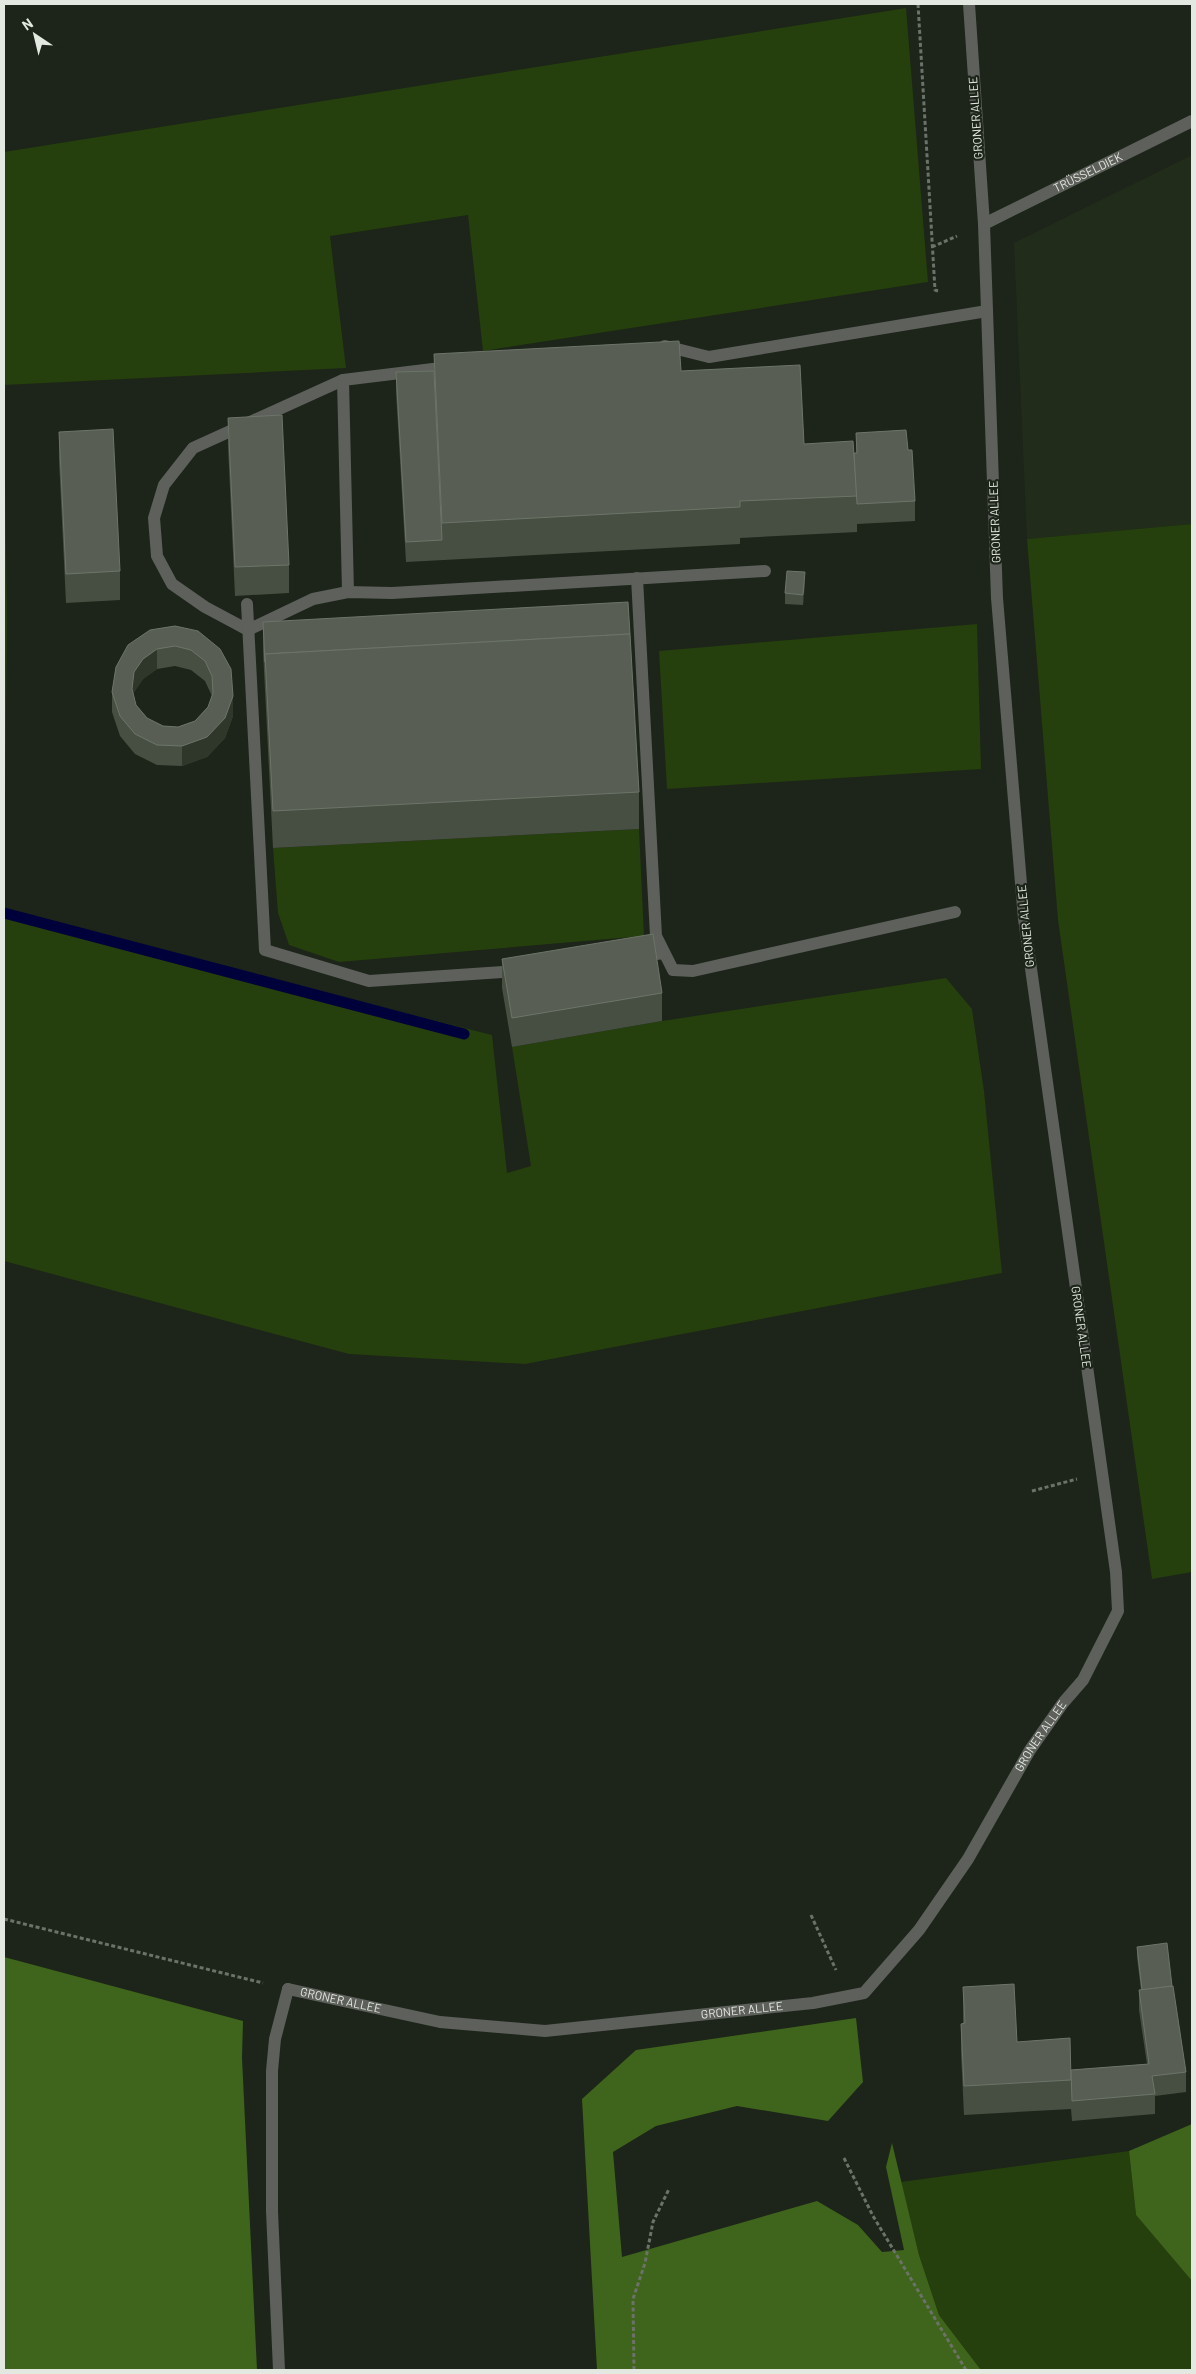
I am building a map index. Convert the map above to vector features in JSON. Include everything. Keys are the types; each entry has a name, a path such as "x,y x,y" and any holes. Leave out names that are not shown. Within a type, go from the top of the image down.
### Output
{"street":[{"name":"GRONER ALLEE","path":"288,1989 440,2022 545,2031 813,2003 864,1993 919,1930 968,1859 1030,1750 1063,1703 1083,1680 1118,1611 1116,1572 1024,919 998,598 984,224 969,4"},
{"name":"TRÜSSELDIEK","path":"984,224 1192,121"},
{"path":"651,343 709,357 987,312"},
{"path":"248,630 205,607 172,584 156,556 154,518 164,484 193,448 342,380 458,366"},
{"path":"342,380 348,592"},
{"path":"248,630 313,599 348,592 392,593 765,570"},
{"path":"637,578 656,936 673,970 693,971 955,912"},
{"path":"247,604 264,950 369,980 492,974 530,969"},
{"path":"626,958 664,953"},
{"path":"279,2370 272,2211 272,2071 275,2039 288,1989"}],"path":[{"path":"918,4 935,290 944,293"},
{"path":"1032,1491 1102,1472"},
{"path":"811,1915 836,1971 864,1993"},
{"path":"4,1919 288,1989"},
{"path":"844,2158 873,2216 966,2370"},
{"path":"634,2370 634,2299 645,2263 653,2222 669,2189"}],"shaded area":[{"path":"1192,155 1192,524 1027,539 1014,243"}],"green space":[{"path":"906,8 928,282 483,351 468,215 330,236 346,368 4,385 4,152"},
{"path":"4,399 7,621 4,896"},
{"path":"1192,524 1192,1572 1152,1579 1058,920 1027,539"},
{"path":"977,624 981,769 667,789 659,651"},
{"path":"639,829 644,936 339,962 289,945 278,913 273,848"},
{"path":"4,911 492,1035 507,1173 531,1166 512,1047 662,1021 946,978 972,1009 984,1091 1002,1273 525,1364 349,1354 4,1261"},
{"path":"4,1957 243,2021 242,2058 257,2370 4,2370"},
{"path":"856,2018 863,2082 828,2121 737,2106 656,2126 613,2152 622,2257 817,2201 858,2225 882,2252 904,2250 886,2167 892,2143 919,2255 939,2315 981,2370 597,2370 582,2099 636,2050"},
{"path":"1192,2124 1192,2281 1136,2215 1129,2151"},
{"path":"1129,2151 1136,2215 1192,2281 1192,2370 981,2370 939,2315 919,2255 901,2182"}],"building":[{"path":"679,341 681,371 800,365 804,444 853,441 857,496 740,501 740,507 442,523 434,354"},
{"path":"434,371 442,540 406,542 396,372"},
{"path":"282,415 289,565 235,567 228,418"},
{"path":"113,429 120,571 66,574 59,432"},
{"path":"906,430 908,450 912,450 915,501 857,504 854,453 857,453 856,433"},
{"path":"787,571 805,572 803,595 785,593"},
{"path":"628,602 630,634 265,654 265,662 263,622"},
{"path":"175,626 198,631 220,649 231,669 233,696 225,718 207,737 182,746 157,745 135,734 120,716 112,692 116,667 128,645 150,630","holes":["175,646 191,650 205,661 212,676 213,693 208,707 195,721 178,727 163,726 147,718 136,705 132,689 134,672 143,659 157,649"]},
{"path":"630,634 639,792 273,811 265,654"},
{"path":"653,934 662,993 512,1018 502,959"},
{"path":"1167,1943 1172,1986 1142,1990 1137,1947"},
{"path":"1014,1984 1017,2042 1070,2038 1071,2080 964,2086 961,2024 965,2023 963,1987"},
{"path":"1173,1986 1186,2072 1152,2076 1155,2094 1072,2101 1071,2070 1149,2064 1139,1990"}],"waterway":[{"path":"4,913 464,1034"}]}
